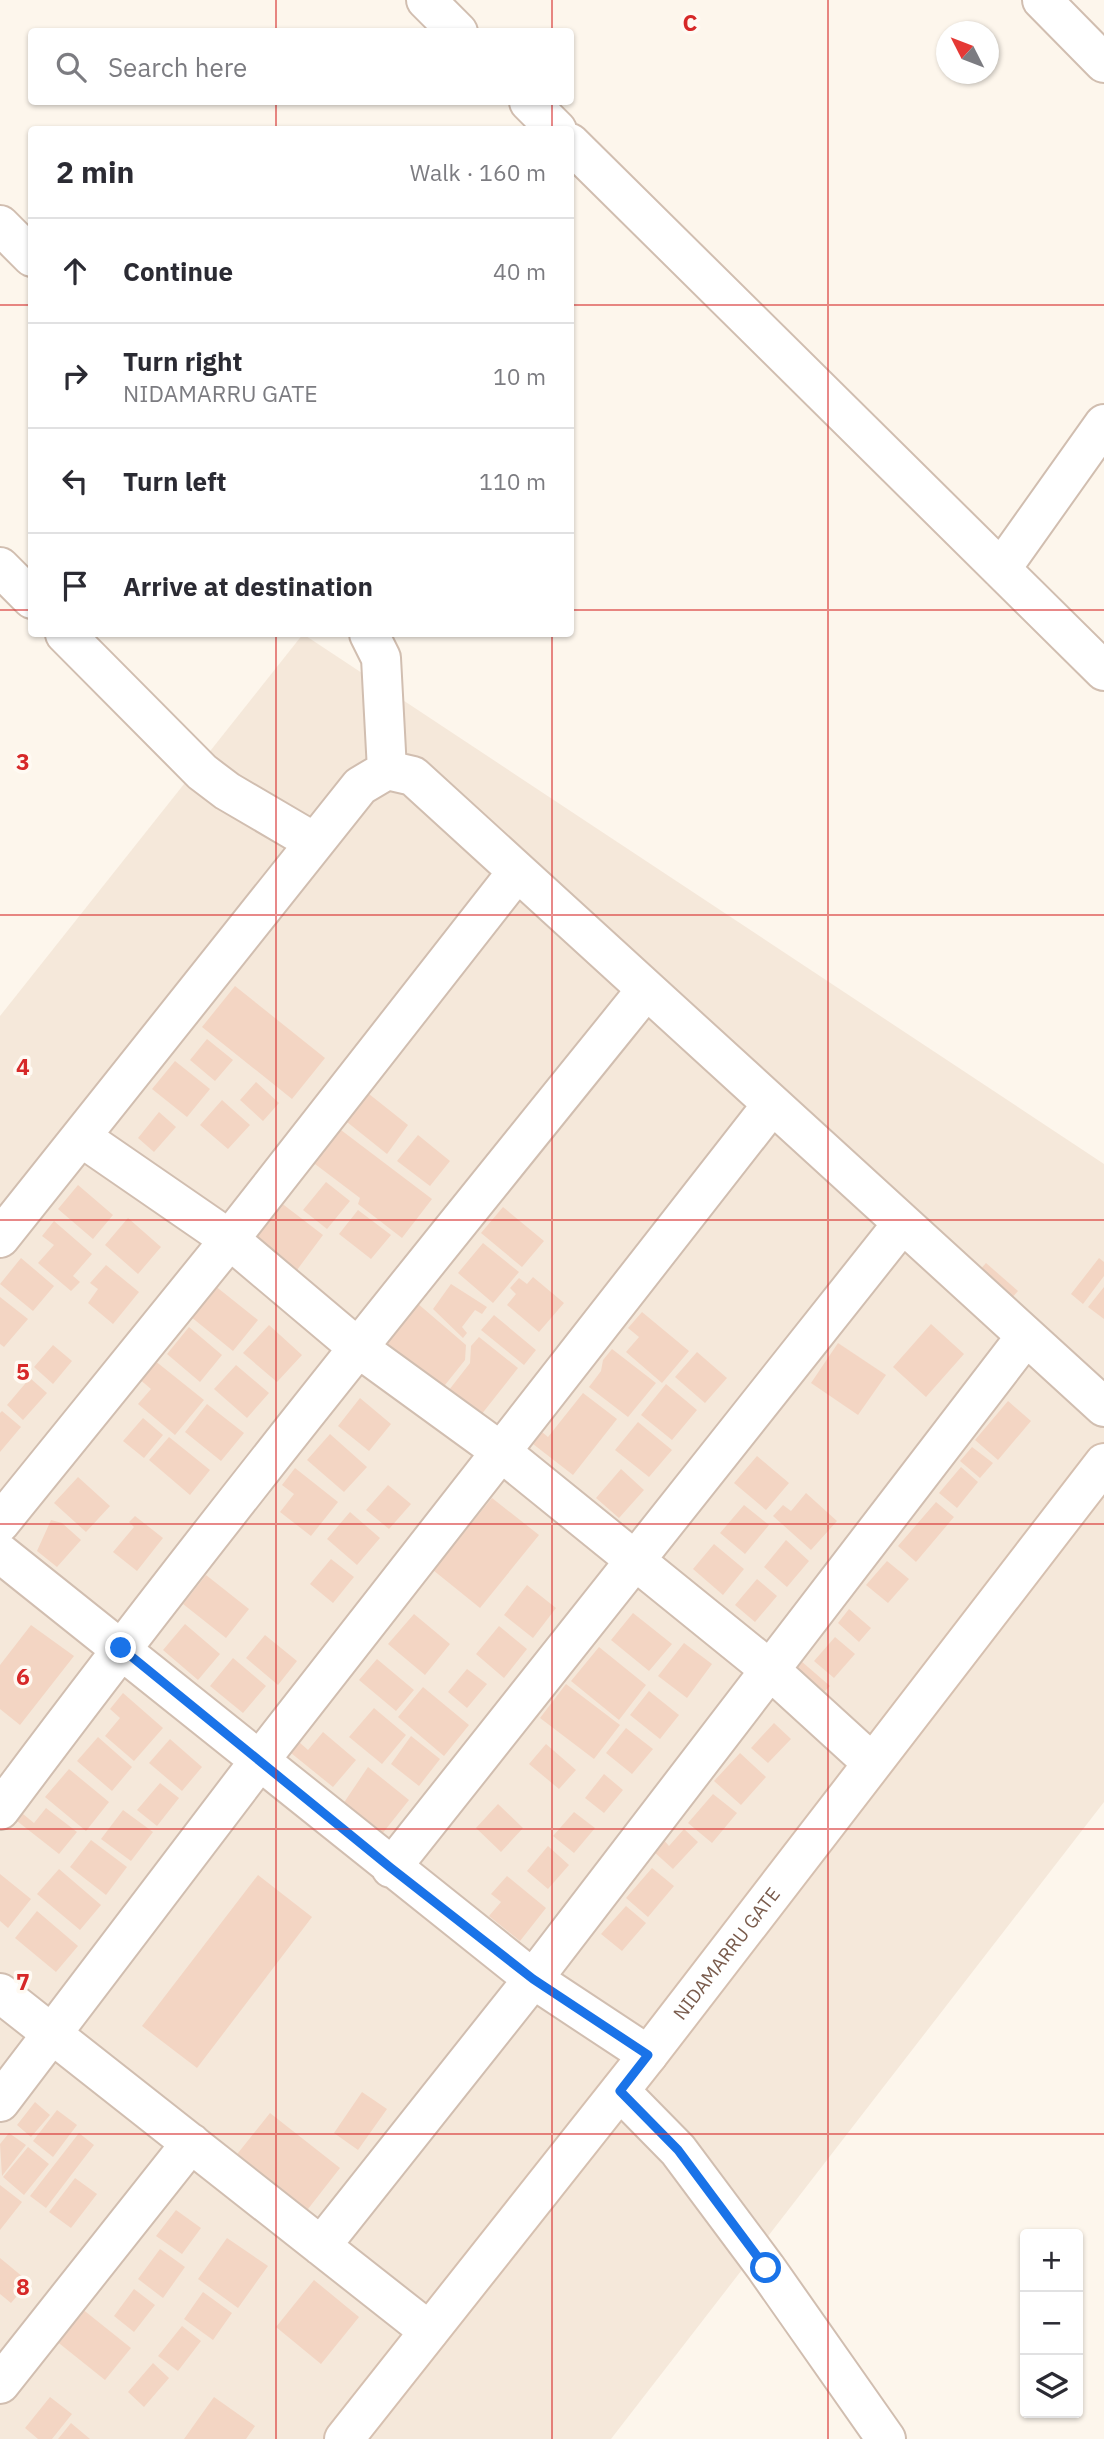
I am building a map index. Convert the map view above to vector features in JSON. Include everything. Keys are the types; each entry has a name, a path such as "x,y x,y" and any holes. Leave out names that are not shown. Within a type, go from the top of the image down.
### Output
{"street":[{"path":"426,0 454,28"},
{"path":"1042,0 1104,63"},
{"path":"532,105 553,126"},
{"path":"574,147 1104,671"},
{"path":"0,225 28,253"},
{"path":"1001,569 1104,424"},
{"path":"0,567 28,595"},
{"path":"68,637 202,772 227,791 314,842"},
{"path":"371,637 382,658 387,770"},
{"path":"0,1238 360,786 387,770 413,776 771,1106 1104,1407"},
{"path":"0,1523 229,1239 517,872"},
{"path":"0,1810 121,1648 357,1347 646,990"},
{"path":"0,2102 260,1760 771,1106"},
{"path":"81,1137 229,1239 357,1347 500,1451 769,1669 872,1762"},
{"path":"391,1868 636,1563 902,1224"},
{"path":"321,2246 533,1979 1026,1336"},
{"name":"NIDAMARRU GATE","path":"344,2439 620,2091 1104,1464"},
{"path":"0,1553 533,1979 648,2055"},
{"path":"0,1993 429,2331"},
{"path":"620,2091 678,2150 766,2268 886,2439"},
{"path":"0,2384 191,2143"}],"shaded area":[{"path":"301,637 308,637 1104,1164 1104,1802 611,2439 0,2439 0,1016"}],"building":[{"path":"235,986 325,1058 292,1099 202,1027"},
{"path":"207,1039 233,1060 215,1081 190,1060"},
{"path":"175,1061 210,1089 187,1117 152,1089"},
{"path":"256,1082 279,1103 263,1121 240,1100"},
{"path":"369,1094 408,1125 387,1154 347,1122"},
{"path":"222,1100 250,1125 228,1149 200,1125"},
{"path":"159,1112 176,1127 154,1152 138,1138"},
{"path":"337,1127 432,1199 402,1238 358,1204 360,1198 311,1161"},
{"path":"418,1135 450,1161 430,1186 397,1161"},
{"path":"326,1182 350,1201 327,1229 303,1210"},
{"path":"78,1185 113,1215 93,1239 58,1209"},
{"path":"280,1202 323,1235 297,1270 254,1237"},
{"path":"503,1207 544,1241 522,1267 481,1233"},
{"path":"358,1210 391,1235 371,1259 339,1234"},
{"path":"128,1218 161,1247 138,1274 105,1245"},
{"path":"54,1221 92,1254 73,1276 80,1282 71,1291 38,1263 54,1245 42,1236"},
{"path":"483,1243 519,1272 493,1303 458,1273"},
{"path":"21,1258 54,1286 33,1311 0,1284"},
{"path":"1099,1258 1104,1262 1104,1276 1083,1304 1071,1294"},
{"path":"986,1263 1018,1291 1002,1309 970,1281"},
{"path":"106,1265 139,1292 113,1324 88,1303 98,1289 90,1283"},
{"path":"533,1277 564,1303 539,1332 507,1305 516,1294 510,1288 519,1278 527,1284"},
{"path":"209,1281 258,1320 233,1351 185,1312"},
{"path":"451,1284 487,1307 482,1314 475,1310 462,1327 467,1333 463,1338 433,1309"},
{"path":"1104,1287 1104,1319 1088,1307"},
{"path":"0,1297 28,1319 4,1347 0,1344"},
{"path":"417,1303 466,1345 465,1360 437,1395 389,1357 387,1338"},
{"path":"642,1312 689,1351 662,1383 626,1352 639,1337 628,1328"},
{"path":"494,1315 536,1350 524,1365 481,1330"},
{"path":"931,1324 964,1354 926,1397 893,1367"},
{"path":"269,1325 302,1355 277,1382 243,1353"},
{"path":"189,1327 222,1355 200,1382 167,1354"},
{"path":"479,1337 518,1368 481,1415 449,1390 470,1363 471,1346"},
{"path":"838,1343 886,1375 858,1415 811,1383"},
{"path":"53,1345 72,1361 53,1384 34,1367"},
{"path":"612,1349 656,1383 628,1417 589,1387"},
{"path":"697,1352 727,1378 705,1403 675,1377"},
{"path":"154,1360 204,1400 175,1435 138,1404 151,1389 138,1378"},
{"path":"236,1365 269,1393 247,1418 214,1389"},
{"path":"30,1378 47,1393 23,1420 7,1405"},
{"path":"666,1384 697,1410 672,1440 641,1415"},
{"path":"583,1393 617,1419 573,1475 533,1444 542,1432 548,1437"},
{"path":"360,1398 391,1424 369,1451 338,1426"},
{"path":"1008,1401 1031,1421 998,1460 975,1440"},
{"path":"207,1404 244,1433 221,1461 185,1432"},
{"path":"2,1411 21,1427 0,1452 0,1413"},
{"path":"143,1418 163,1435 144,1458 123,1441"},
{"path":"638,1422 672,1450 649,1477 615,1450"},
{"path":"330,1434 367,1467 344,1492 307,1460"},
{"path":"169,1437 210,1470 190,1495 149,1460"},
{"path":"972,1447 993,1463 980,1478 960,1461"},
{"path":"757,1456 789,1483 766,1510 734,1483"},
{"path":"961,1467 978,1482 957,1508 939,1493"},
{"path":"295,1468 338,1502 311,1536 280,1512 294,1494 282,1485"},
{"path":"621,1469 644,1490 619,1518 596,1498"},
{"path":"78,1477 110,1506 86,1532 54,1503"},
{"path":"388,1485 411,1504 389,1529 366,1510"},
{"path":"806,1493 837,1521 811,1550 773,1516 783,1505 791,1511"},
{"path":"492,1498 539,1535 480,1608 433,1570"},
{"path":"936,1502 954,1517 916,1562 898,1546"},
{"path":"744,1505 769,1525 745,1554 720,1533"},
{"path":"350,1512 380,1538 357,1565 327,1539"},
{"path":"135,1516 163,1538 137,1571 113,1552 134,1527 129,1522"},
{"path":"51,1520 62,1523 81,1540 57,1567 37,1551"},
{"path":"786,1540 809,1561 787,1587 764,1567"},
{"path":"714,1544 744,1569 723,1595 693,1569"},
{"path":"331,1559 354,1577 333,1603 310,1584"},
{"path":"887,1561 909,1579 888,1603 866,1585"},
{"path":"206,1575 249,1609 226,1638 183,1604"},
{"path":"757,1579 777,1596 755,1622 735,1605"},
{"path":"527,1585 556,1608 533,1638 504,1615"},
{"path":"849,1609 871,1628 859,1642 838,1623"},
{"path":"633,1613 672,1644 649,1671 611,1640"},
{"path":"414,1614 450,1644 425,1675 388,1644"},
{"path":"185,1624 220,1654 198,1680 163,1650"},
{"path":"31,1625 74,1656 20,1725 0,1709 0,1665"},
{"path":"499,1626 527,1649 504,1678 476,1654"},
{"path":"265,1635 297,1661 278,1685 246,1658"},
{"path":"835,1637 855,1654 834,1678 814,1661"},
{"path":"684,1643 712,1664 687,1698 658,1676"},
{"path":"599,1647 646,1685 619,1720 571,1681"},
{"path":"233,1658 266,1686 243,1713 210,1686"},
{"path":"377,1659 414,1690 396,1711 359,1680"},
{"path":"801,1661 830,1686 822,1694 794,1669"},
{"path":"467,1669 487,1684 467,1708 448,1692"},
{"path":"566,1684 620,1725 594,1759 540,1718"},
{"path":"423,1687 469,1725 444,1756 398,1717"},
{"path":"649,1691 679,1715 660,1739 630,1715"},
{"path":"123,1693 163,1728 134,1761 105,1736 120,1718 110,1709"},
{"path":"374,1708 406,1735 382,1764 349,1737"},
{"path":"774,1723 791,1739 768,1763 751,1748"},
{"path":"626,1728 653,1749 632,1774 606,1753"},
{"path":"323,1732 356,1760 333,1787 291,1753 299,1742 308,1750"},
{"path":"411,1736 440,1759 419,1786 391,1764"},
{"path":"98,1737 132,1767 112,1791 77,1761"},
{"path":"170,1739 202,1767 182,1791 149,1763"},
{"path":"546,1744 576,1770 559,1789 529,1764"},
{"path":"740,1753 766,1777 741,1805 714,1781"},
{"path":"368,1767 409,1800 382,1834 343,1804"},
{"path":"69,1769 109,1802 86,1831 45,1797"},
{"path":"604,1774 623,1790 604,1813 585,1798"},
{"path":"160,1783 179,1798 157,1826 137,1810"},
{"path":"713,1794 737,1813 712,1843 688,1823"},
{"path":"498,1804 523,1828 501,1852 476,1828"},
{"path":"46,1808 77,1832 59,1854 17,1821 23,1814 34,1823"},
{"path":"123,1810 153,1832 131,1861 101,1839"},
{"path":"574,1812 595,1828 574,1853 553,1836"},
{"path":"684,1829 698,1842 673,1869 653,1851 663,1839 669,1846"},
{"path":"91,1840 127,1867 106,1895 70,1867"},
{"path":"548,1846 569,1865 548,1889 527,1871"},
{"path":"652,1868 674,1886 648,1917 626,1898"},
{"path":"59,1869 101,1905 80,1930 37,1894"},
{"path":"0,1874 31,1899 8,1928 0,1921"},
{"path":"258,1875 312,1917 197,2068 142,2026"},
{"path":"507,1876 546,1908 520,1941 489,1916 501,1902 491,1894"},
{"path":"626,1906 646,1923 622,1951 601,1934"},
{"path":"37,1911 78,1946 56,1972 15,1938"},
{"path":"362,2092 387,2109 358,2150 334,2133"},
{"path":"35,2102 50,2115 31,2137 17,2125"},
{"path":"57,2110 77,2125 53,2157 33,2141"},
{"path":"270,2113 340,2168 301,2218 230,2163"},
{"path":"9,2133 26,2145 2,2176 0,2144"},
{"path":"79,2133 94,2145 46,2208 30,2196"},
{"path":"28,2147 49,2164 24,2195 3,2177"},
{"path":"75,2178 97,2194 71,2228 49,2212"},
{"path":"0,2185 22,2202 0,2230"},
{"path":"176,2210 201,2228 182,2254 156,2236"},
{"path":"227,2238 268,2266 238,2308 198,2279"},
{"path":"160,2249 185,2267 163,2298 138,2279"},
{"path":"0,2258 29,2282 11,2303 0,2294"},
{"path":"314,2280 359,2317 321,2364 276,2327"},
{"path":"134,2289 155,2305 134,2332 114,2316"},
{"path":"203,2292 232,2313 213,2340 184,2319"},
{"path":"81,2308 131,2348 105,2380 55,2340"},
{"path":"182,2326 201,2341 178,2371 158,2356"},
{"path":"153,2363 169,2378 144,2407 128,2392"},
{"path":"50,2397 72,2414 52,2439 38,2439 25,2428"},
{"path":"214,2397 255,2426 246,2439 184,2439"},
{"path":"71,2423 90,2439 58,2439"}],"route":[{"path":"121,1648 391,1868 533,1979 648,2055 620,2091 678,2150 766,2268"}]}
